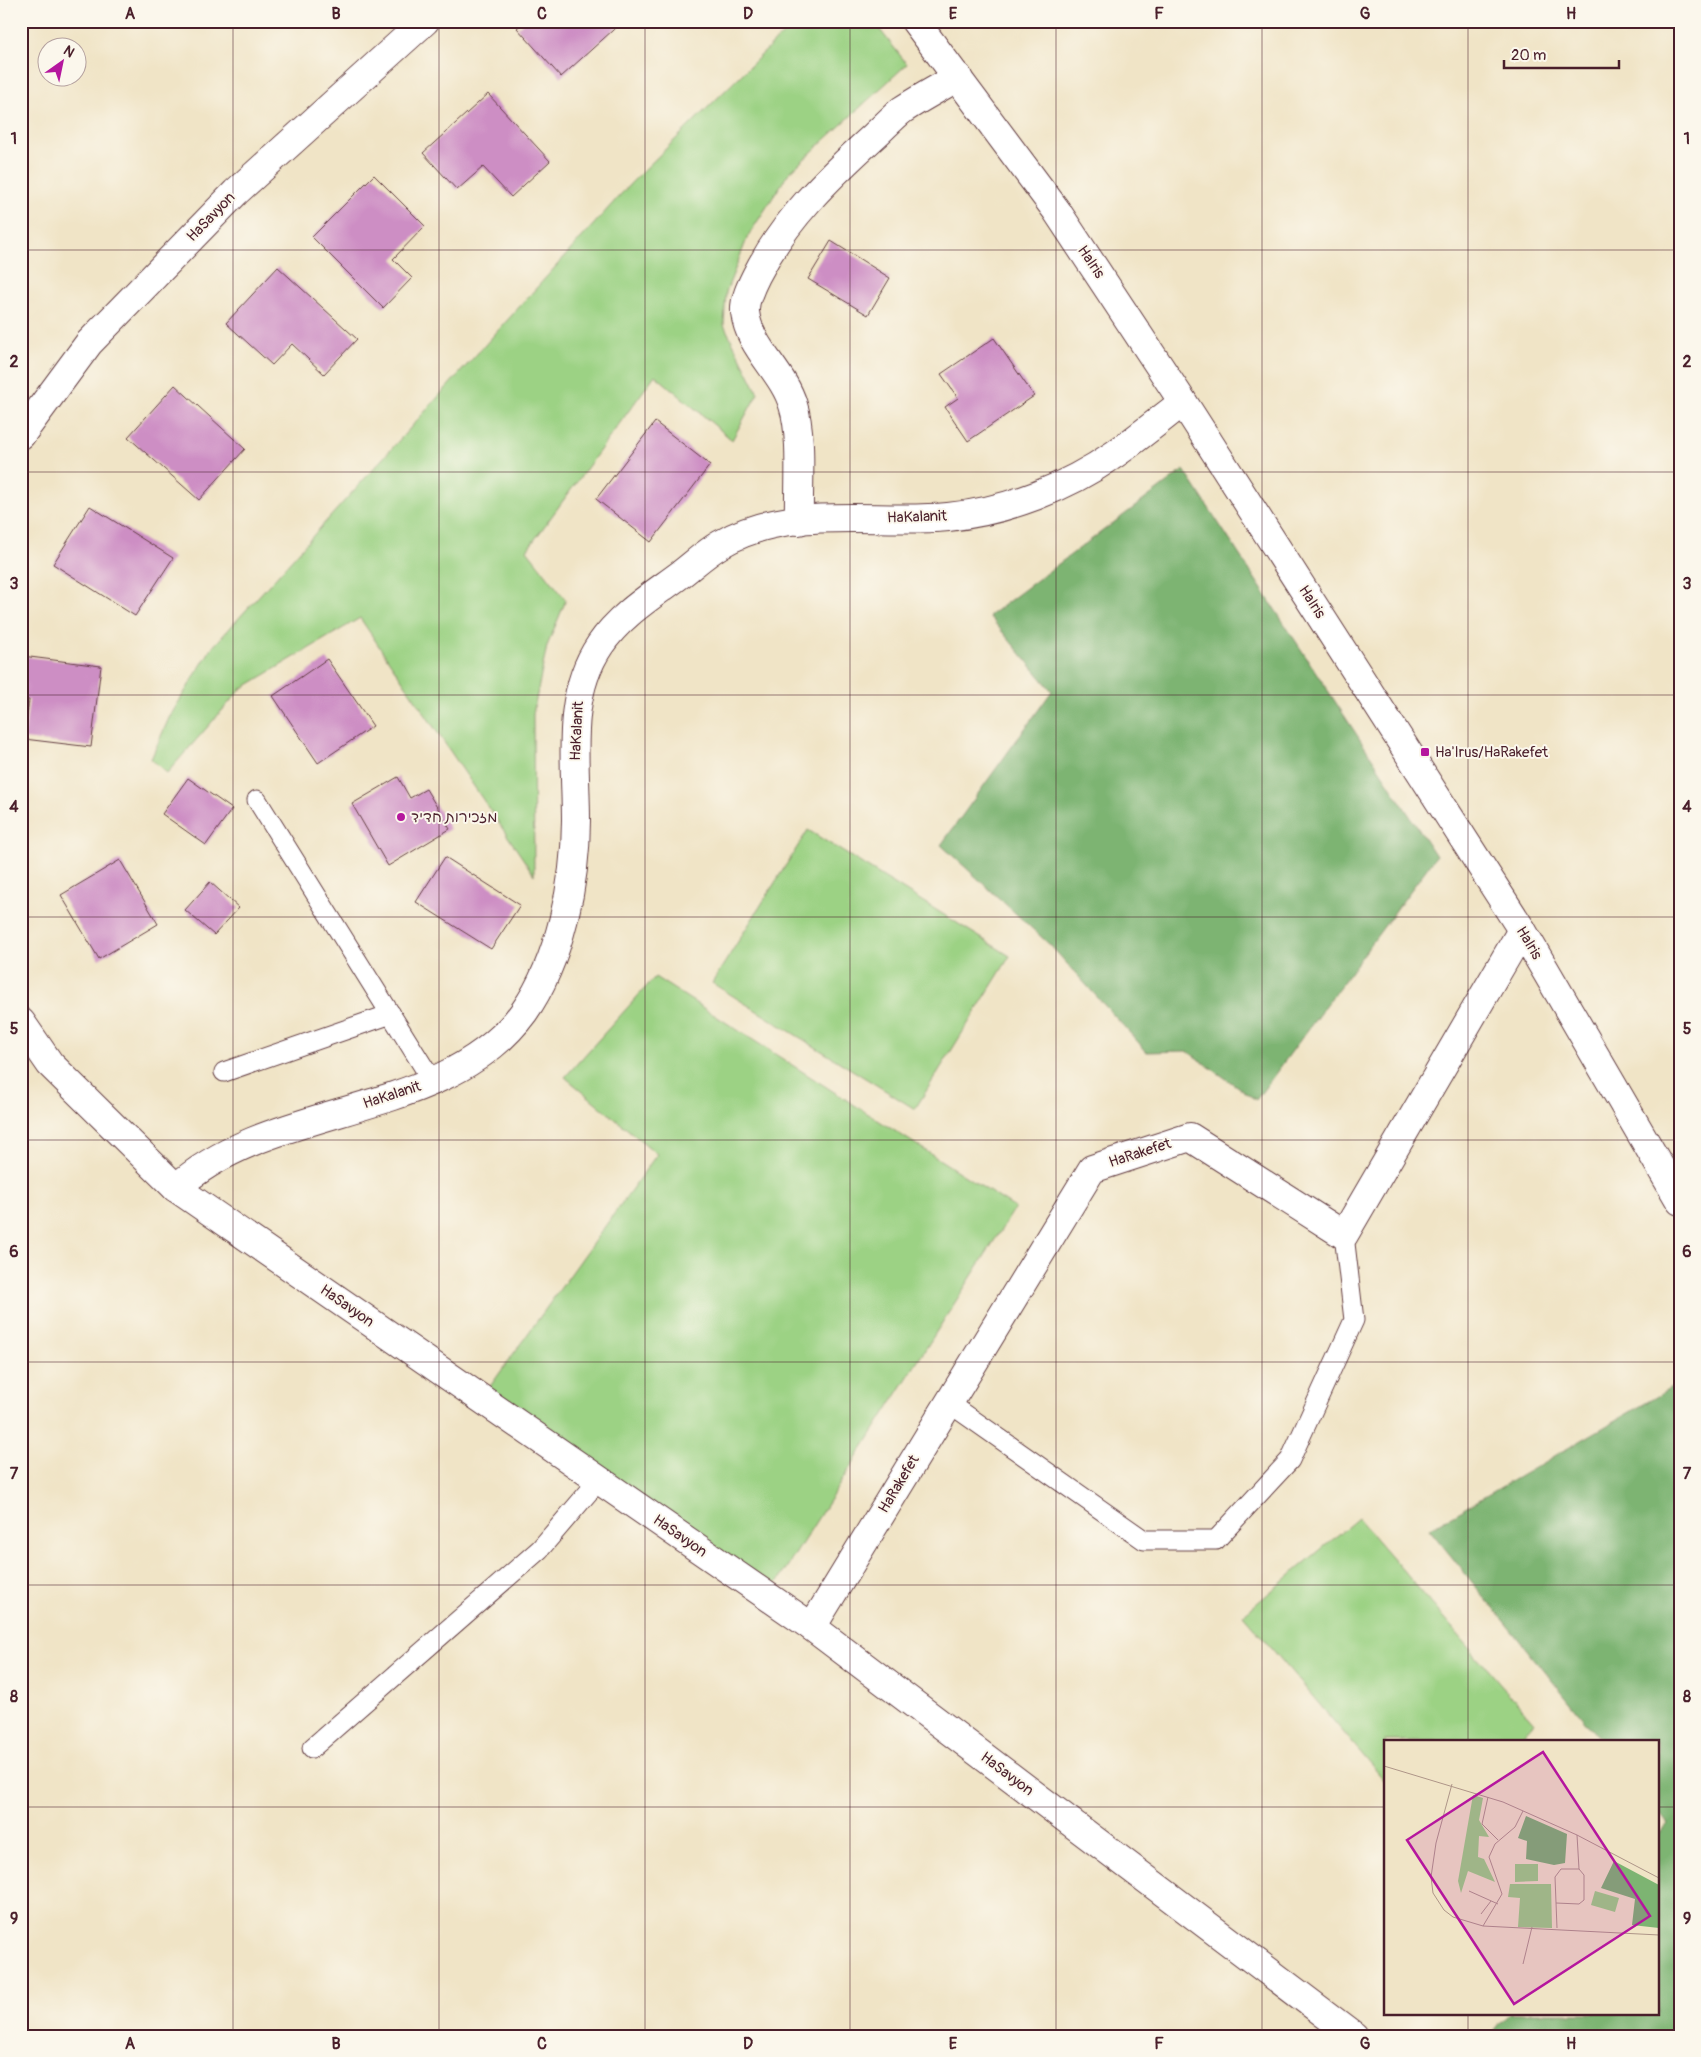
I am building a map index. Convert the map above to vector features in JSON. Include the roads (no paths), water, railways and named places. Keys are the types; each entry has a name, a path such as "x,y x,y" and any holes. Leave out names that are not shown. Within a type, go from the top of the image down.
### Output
{"street":[{"name":"HaSavyon","path":"21,435 89,343 229,199 425,21"},
{"name":"HaIris","path":"915,21 1056,210 1183,402 1522,930 1680,1201"},
{"path":"799,521 798,429 794,405 784,384 758,346 749,328 745,310 749,289 766,254 794,216 823,183 902,111 958,77"},
{"name":"HaKalanit","path":"176,1188 190,1175 259,1138 433,1082 470,1062 502,1038 525,1010 546,974 560,932 575,863 575,711 582,681 599,645 625,616 722,543 756,529 778,523 814,519 946,517 980,512 1021,502 1063,484 1113,456 1183,402"},
{"path":"1344,1235 1522,930"},
{"name":"HaSavyon","path":"21,1022 50,1064 176,1188 812,1627 1354,2036"},
{"name":"HaRakefet","path":"812,1627 1092,1169 1190,1137 1344,1235"}],"lane":[{"path":"257,800 433,1082"},
{"path":"224,1072 391,1014"},
{"path":"949,1403 1144,1540 1216,1540 1290,1460 1354,1320 1344,1235"},
{"path":"312,1748 540,1549 599,1480"}],"place":[{"name":"Ha'Irus/HaRakefet","path":"1425,752"},
{"name":"מזכירות חדיד","path":"401,817"}]}
